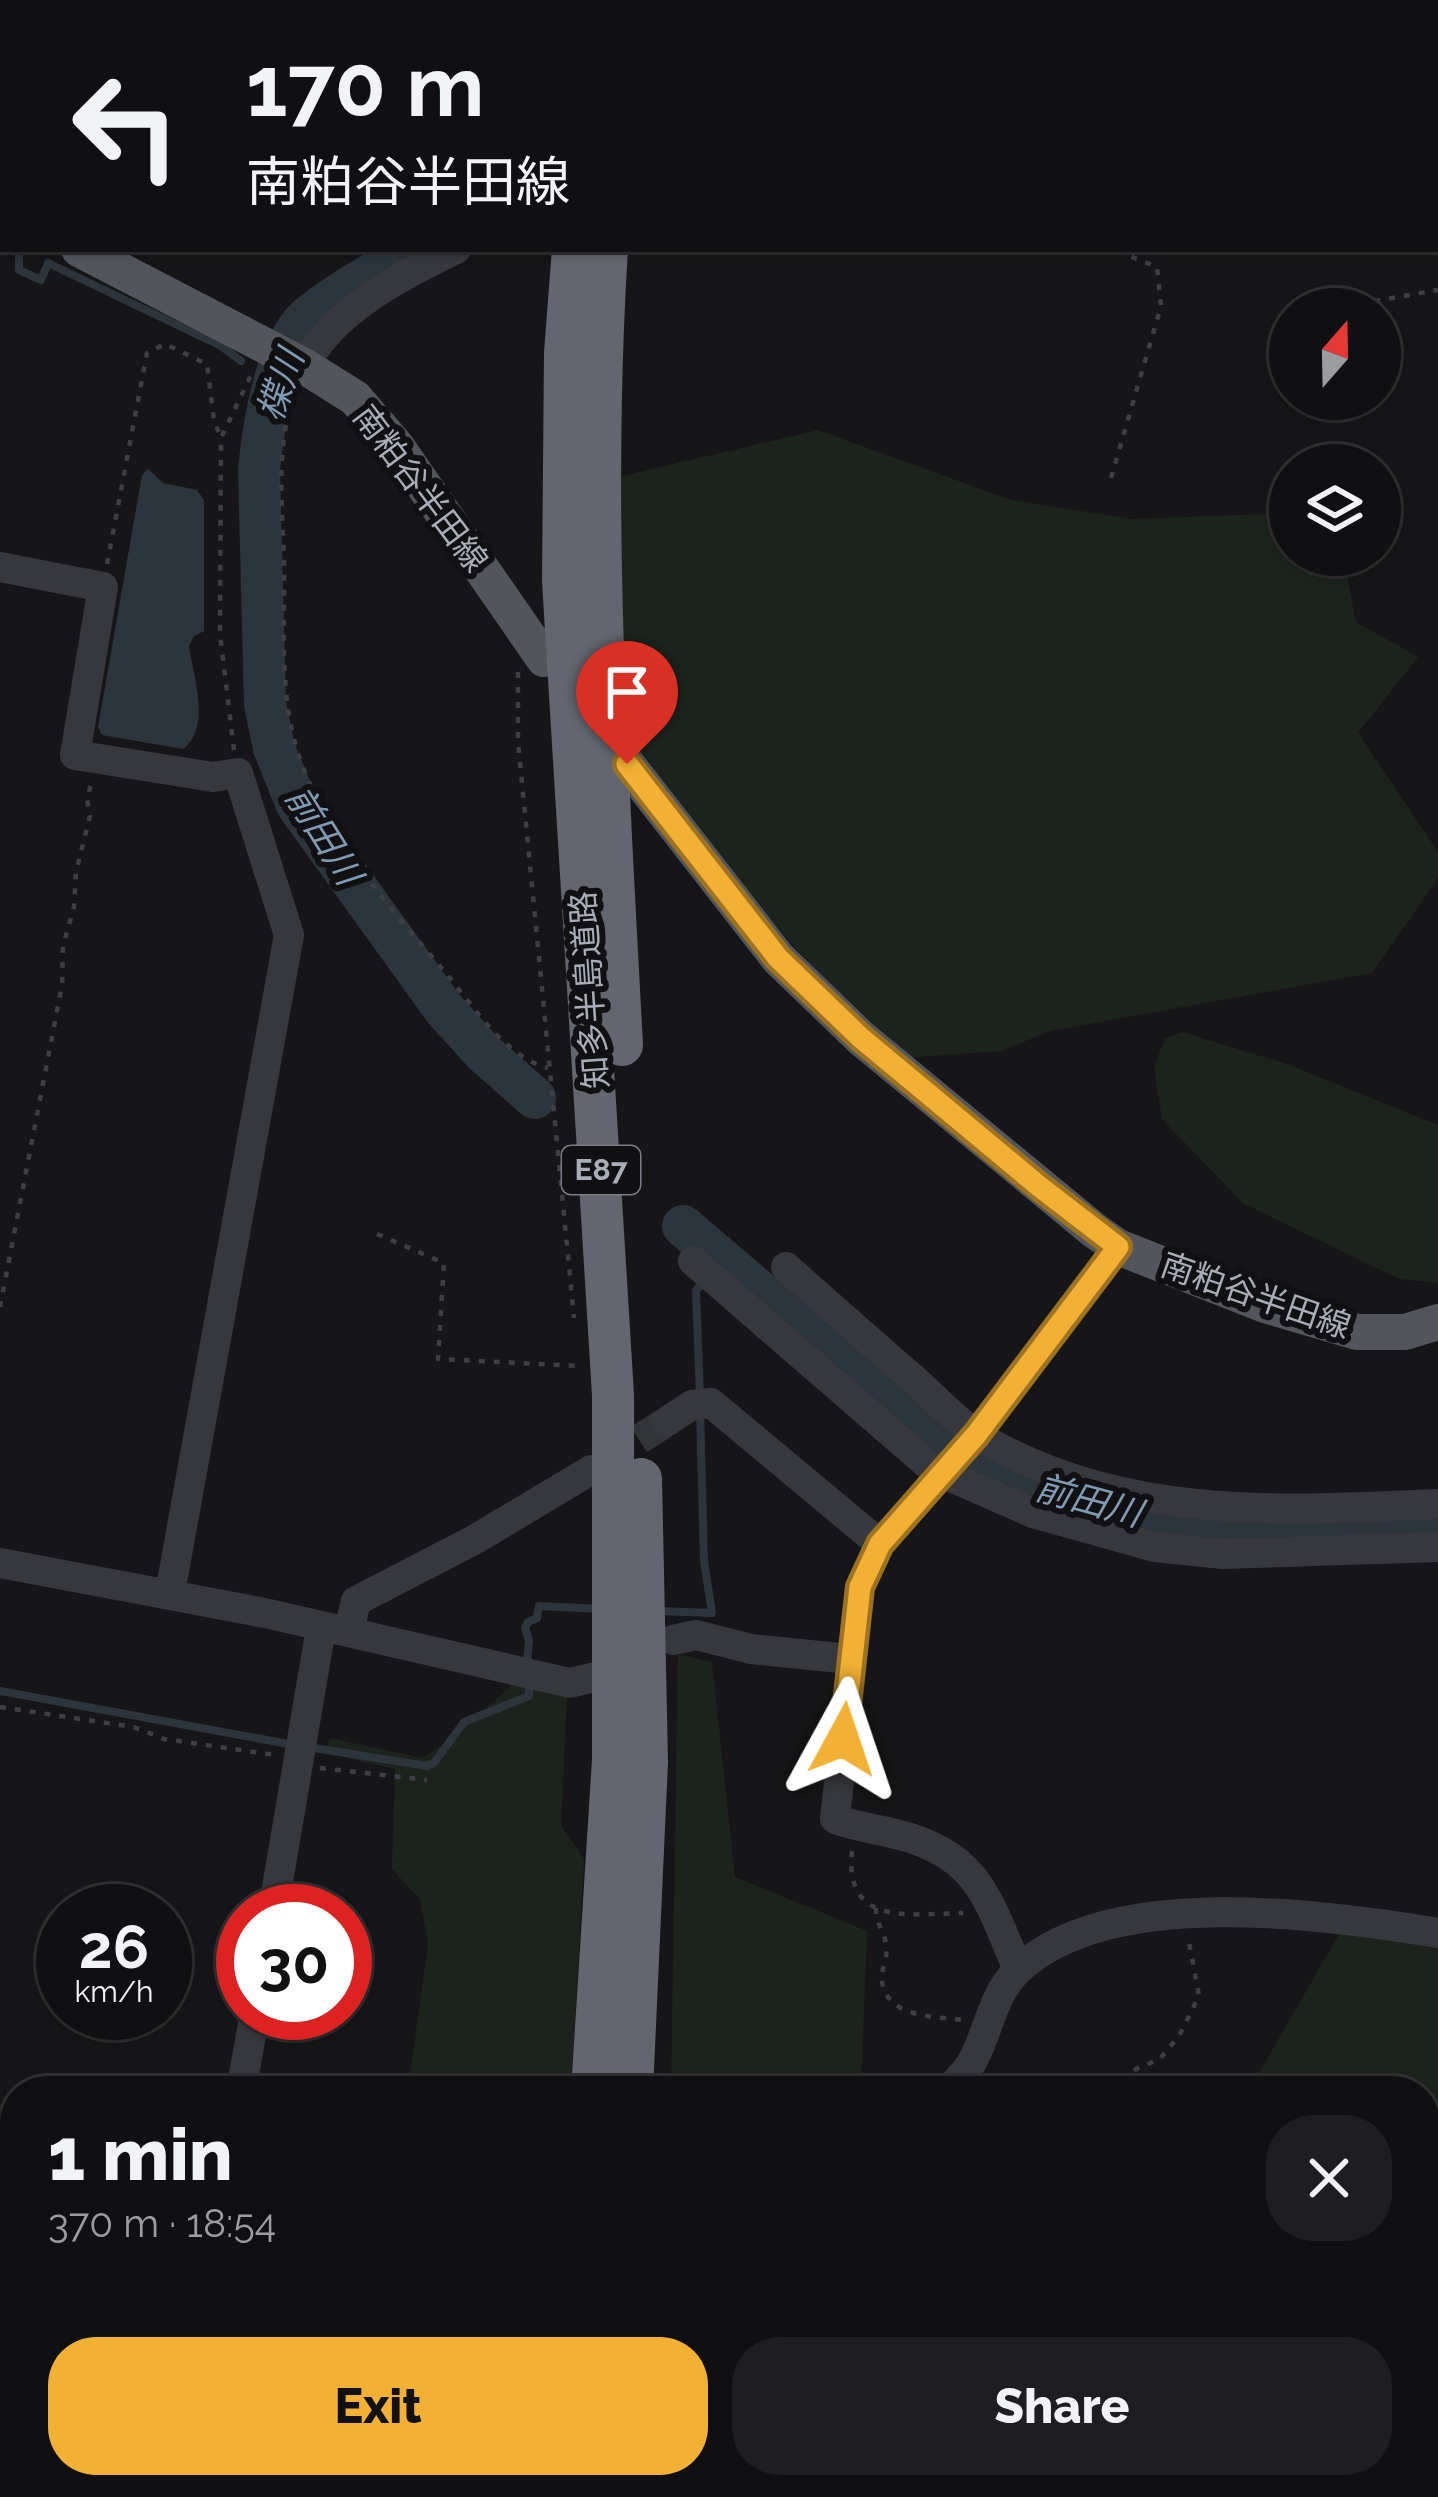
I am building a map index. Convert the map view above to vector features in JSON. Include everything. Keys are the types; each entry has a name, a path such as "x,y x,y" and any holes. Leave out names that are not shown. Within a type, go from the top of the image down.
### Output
{"highway":[{"name":"知多半島道路","path":"573,252 565,353 563,581 613,1395 613,1760 593,2076"},
{"name":"知多半島道路","path":"607,252 599,579 640,1427 647,1762 633,2076"}],"main road":[{"name":"南粕谷半田線","path":"85,252 355,398 397,447 537,649"},
{"name":"南粕谷半田線","path":"627,764 778,958 861,1038 1118,1247 1265,1305 1357,1332 1405,1332 1438,1322"}],"street":[{"path":"283,356 316,344 347,313 451,252"},
{"path":"0,567 103,587 75,754 213,777 238,773 289,934 170,1593"},
{"path":"1018,1969 984,1892 969,1870 920,1841 836,1820 850,1659 860,1587 880,1544 976,1435 1118,1247"},
{"path":"693,1262 933,1468 1033,1513 1155,1547 1223,1554 1438,1547"},
{"path":"786,1267 976,1435 1060,1474 1155,1500 1277,1511 1438,1504"},
{"path":"666,1422 692,1405 711,1402 880,1544"},
{"path":"278,1884 298,1762 335,1630 356,1601 475,1540 591,1470"},
{"path":"0,1563 170,1593 570,1683 596,1677"},
{"path":"673,1640 696,1635 751,1649 850,1659"},
{"path":"961,2076 1018,1969 1095,1927 1184,1915 1311,1916 1438,1933"},
{"path":"244,2076 250,2040"}],"path":[{"path":"1111,478 1161,306 1157,267 1120,252"},
{"path":"1401,297 1438,290"},
{"path":"103,587 147,352 165,344 207,364 214,421 221,438 220,634 238,773"},
{"path":"221,438 283,356"},
{"path":"283,356 287,414 280,459 287,691 299,757 335,831 442,969 509,1045 534,1064 548,1068"},
{"path":"537,649 518,669 516,695 574,1322"},
{"path":"0,1307 64,971 66,926 74,907 76,872 90,816 87,799 99,759"},
{"path":"377,1234 444,1263 438,1359 579,1366 580,1376"},
{"path":"0,1707 134,1726 164,1739 298,1762 428,1780"},
{"path":"845,1823 853,1843 850,1883 859,1897 898,1915 974,1916"},
{"path":"876,1908 875,1918 886,1944 880,1977 895,2007 987,2026"},
{"path":"1128,2076 1160,2059 1179,2036 1198,1996 1184,1915"}],"shaded area":[{"path":"818,430 1011,500 1132,519 1269,514 1269,576 1347,576 1356,622 1418,657 1358,733 1438,852 1438,878 1372,973 1050,1031 1001,1051 904,1058 810,965 745,889 618,721 622,476"},
{"path":"148,469 163,483 197,490 204,500 204,631 189,646 199,715 192,740 183,749 102,735 98,727 142,475"},
{"path":"1182,1032 1287,1064 1438,1125 1438,1283 1399,1279 1243,1203 1162,1119 1154,1068 1165,1038"},
{"path":"678,1654 712,1662 735,1877 867,1931 862,2076 671,2076"},
{"path":"515,1683 567,1691 561,1826 584,1859 572,2076 410,2076 428,1943 420,1899 392,1869 395,1769 325,1753 330,1738 422,1758"},
{"path":"1341,1931 1438,1948 1438,2076 1264,2076 1260,2071"}],"waterway":[{"path":"19,252 19,270 41,280 48,263 221,346 241,361"},
{"name":"前田川","path":"408,252 308,317 279,367 259,470 265,704 274,748 297,805 444,1009 535,1098"},
{"name":"前田川","path":"683,1226 916,1425 968,1459 1034,1489 1148,1522 1207,1530 1438,1524"},
{"path":"700,1396 696,1291 702,1282"},
{"path":"659,1611 712,1613 704,1561 700,1411"},
{"path":"527,1663 525,1628 537,1618 539,1606 602,1609"},
{"path":"308,1747 427,1766 464,1722 529,1696 529,1684"},
{"path":"0,1691 294,1745"}],"tunnel":[{"path":"601,1464 666,1422"}],"route":[{"path":"627,764 778,958 861,1038 1118,1247 976,1435 880,1544 860,1587 843,1739"}],"water label":[{"name":"楪川","path":"280,385"}]}
